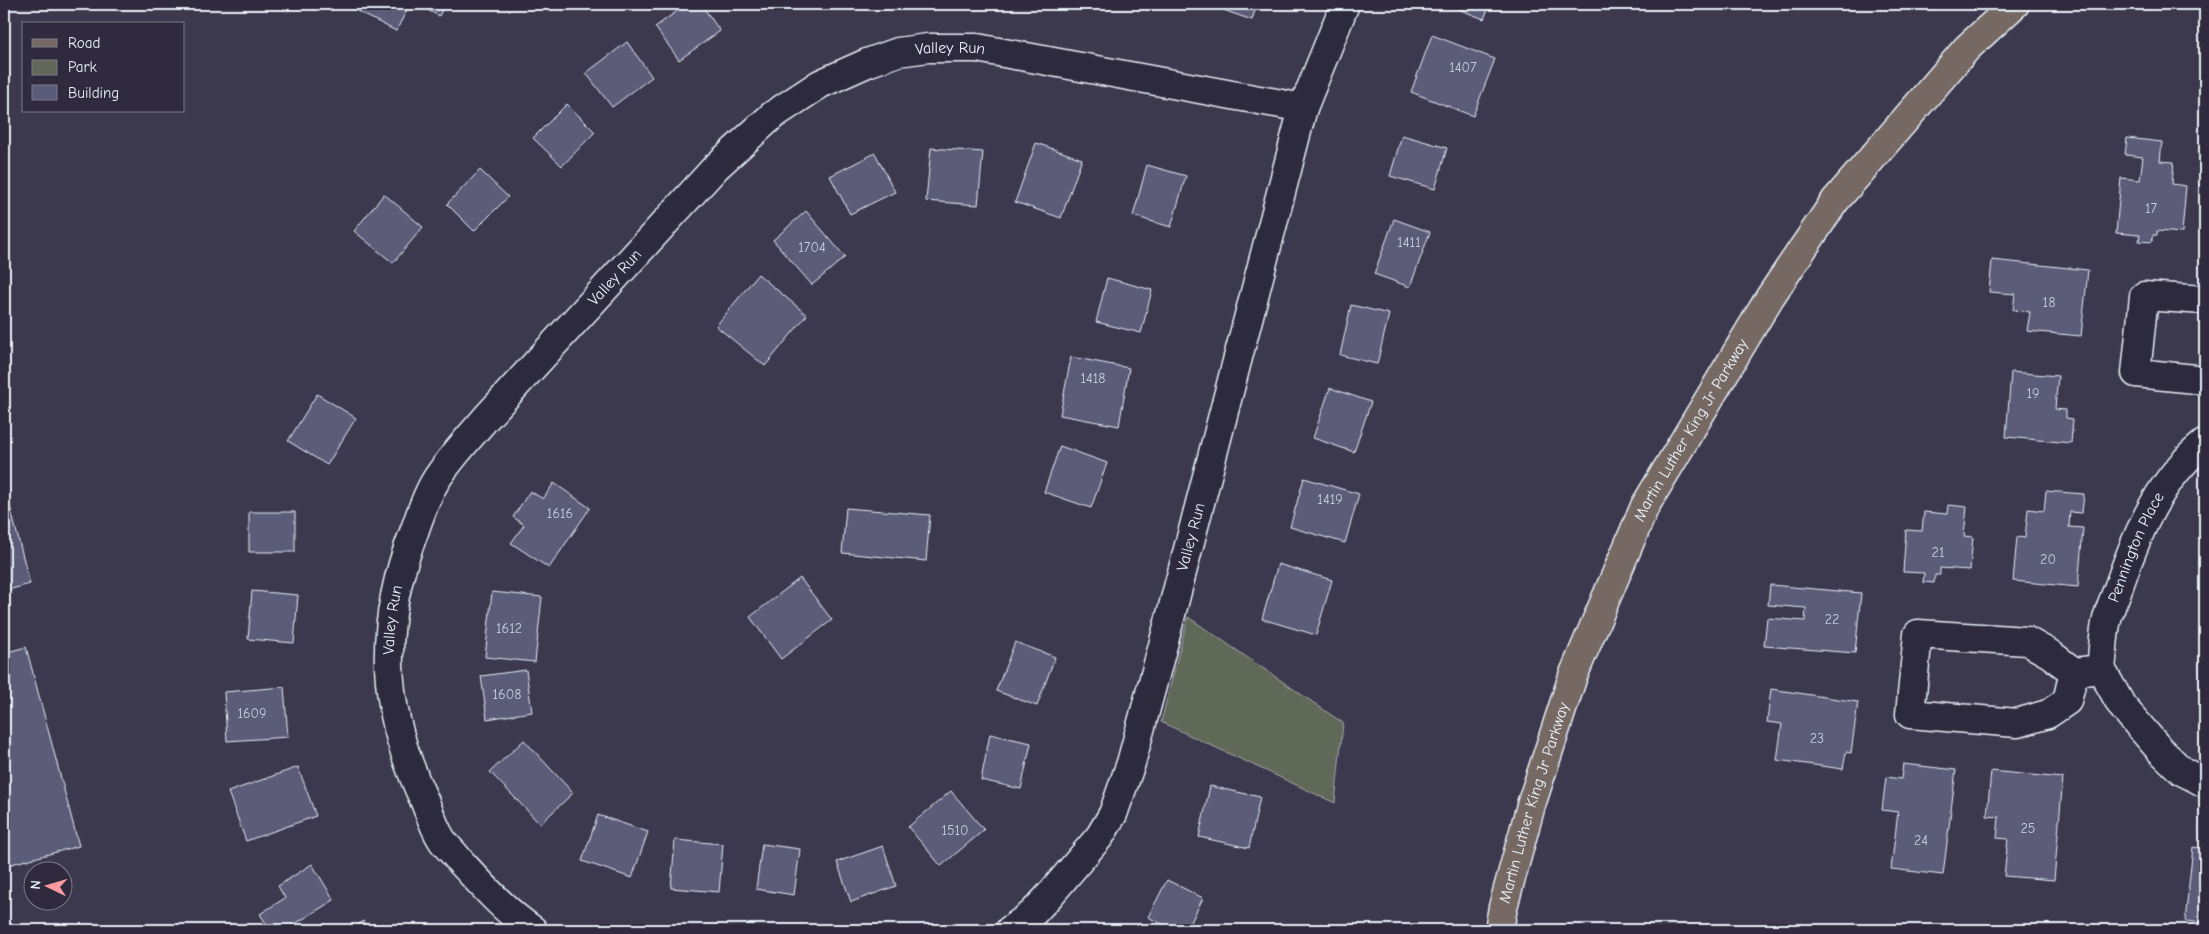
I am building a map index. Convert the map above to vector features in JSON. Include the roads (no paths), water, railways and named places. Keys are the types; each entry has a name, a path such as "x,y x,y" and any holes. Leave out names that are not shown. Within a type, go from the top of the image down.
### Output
{"main road":[{"name":"Martin Luther King Jr Parkway","path":"1499,930 1503,907 1531,805 1573,676 1645,506 1770,297 1835,201 1967,48 2015,4"}],"street":[{"name":"Valley Run","path":"1010,930 1032,914 1049,896 1100,836 1114,814 1131,763 1159,659 1303,108 1345,4"},
{"name":"Valley Run","path":"533,930 520,921 476,879 442,840 418,789 403,748 396,721 387,660 392,607 403,560 432,489 451,459 486,418 716,167 773,115 820,84 867,63 898,52 928,48 977,48 1303,108"},
{"path":"2205,300 2144,296 2136,373 2205,380"},
{"name":"Pennington Place","path":"2102,669 2107,620 2125,568 2146,520 2170,478 2191,454 2205,443"},
{"path":"2074,672 2067,701 2048,714 2017,724 1910,714 1918,634 2027,640 2074,672 2102,669 2122,706 2160,750 2182,771 2205,783"}]}
